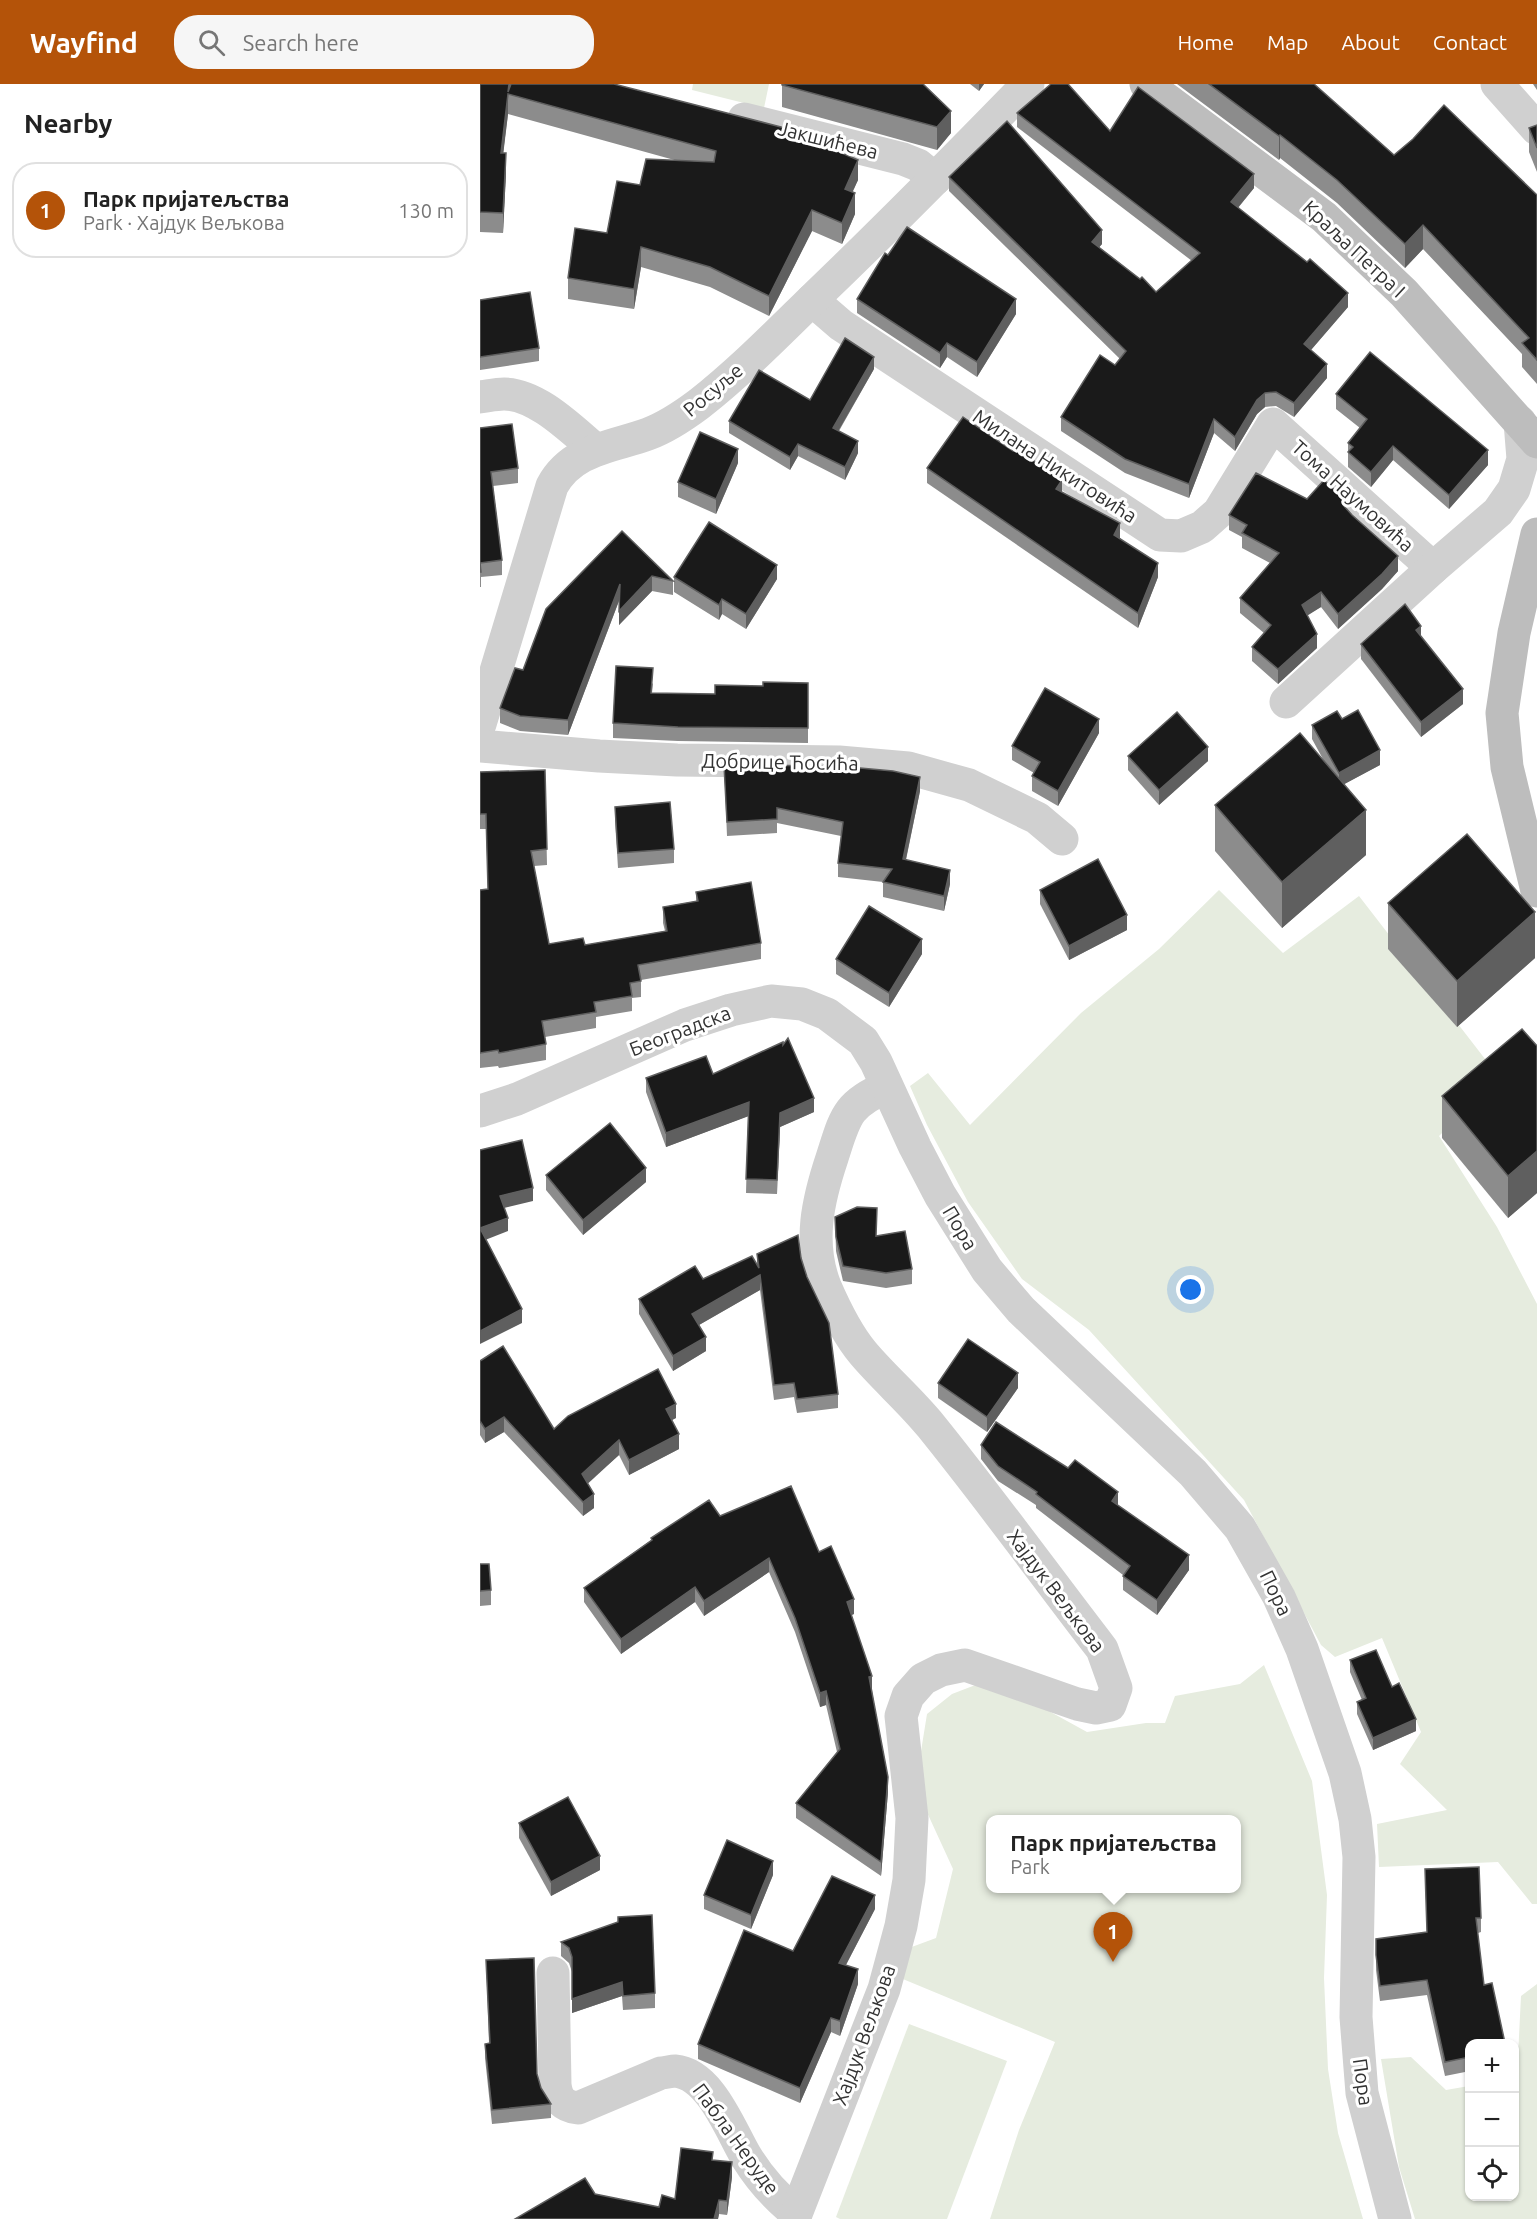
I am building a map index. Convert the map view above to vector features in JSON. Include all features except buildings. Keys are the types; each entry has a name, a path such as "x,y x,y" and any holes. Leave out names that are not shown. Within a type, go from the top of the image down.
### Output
{"main road":[{"name":"Краља Петра I","path":"1146,84 1324,217 1404,293 1528,432"},
{"path":"1537,534 1514,633 1502,713 1507,767 1537,891"}],"street":[{"name":"Росуље","path":"480,724 552,486 559,473 566,466 596,450 648,434 684,415 734,375 935,180 1028,84"},
{"path":"1497,84 1537,129"},
{"name":"Јакшићева","path":"716,112 903,159 918,165 935,180"},
{"name":"Милана Никитовића","path":"812,300 841,325 1160,535 1181,536 1202,527 1219,512 1273,424"},
{"path":"480,397 505,394 532,402 560,419 596,450"},
{"name":"Тома Наумовића","path":"1273,424 1433,568"},
{"name":"Тома Наумовића","path":"1286,702 1498,512 1514,489 1528,432"},
{"name":"Добрице Ћосића","path":"480,747 632,758 839,762 908,768 969,785 1037,818 1062,839"},
{"name":"Београдска","path":"480,1111 517,1099 686,1025 731,1010 771,1002 802,1004 827,1014 848,1028 863,1041 876,1062 887,1087"},
{"name":"Хајдук Вељкова","path":"795,2216 884,1989 901,1926 909,1880 912,1818 901,1716 908,1696 923,1679 941,1670 965,1665 1077,1704 1096,1708 1110,1705 1116,1688 1102,1649 930,1425 862,1352 843,1322 825,1285 817,1253 816,1223 820,1194 843,1124 851,1111 860,1100 887,1087"},
{"name":"Пора","path":"887,1087 940,1195 987,1270 1021,1310 1193,1473 1219,1502 1240,1528 1261,1562 1302,1649 1345,1773 1355,1819 1359,1857 1356,2017 1362,2093 1395,2219"},
{"name":"Пабла Неруде","path":"553,1973 556,2096 569,2106 578,2108 661,2073 675,2071 688,2075 702,2085 722,2111 745,2156 760,2178 795,2216"}],"shaded area":[{"path":"693,84 769,84 764,108 692,90"},
{"path":"1219,890 1283,953 1359,896 1499,1077 1439,1136 1497,1227 1537,1304 1537,1904 1532,1904 1498,1862 1379,1867 1377,1824 1447,1810 1400,1764 1421,1732 1382,1638 1335,1657 1321,1645 1244,1500 1089,1330 1022,1279 968,1202 927,1125 910,1086 928,1073 970,1125 1081,1013 1159,949"},
{"path":"1264,1665 1312,1781 1327,1895 1324,1978 1328,2069 1338,2133 1363,2219 990,2219 1019,2130 1055,2042 898,1977 909,1948 936,1938 953,1869 925,1808 918,1770 927,1714 952,1694 978,1684 1014,1692 1087,1732 1146,1723 1165,1723 1175,1696 1240,1684"},
{"path":"1537,1984 1537,2219 1415,2219 1399,2167 1381,2059 1411,2057 1446,2090 1465,2087 1465,2201 1519,2201 1521,1996"},
{"path":"909,2024 1007,2061 947,2219 840,2219 836,2217"}],"place":[{"name":"Парк пријатељства","path":"1113,1962"}]}
